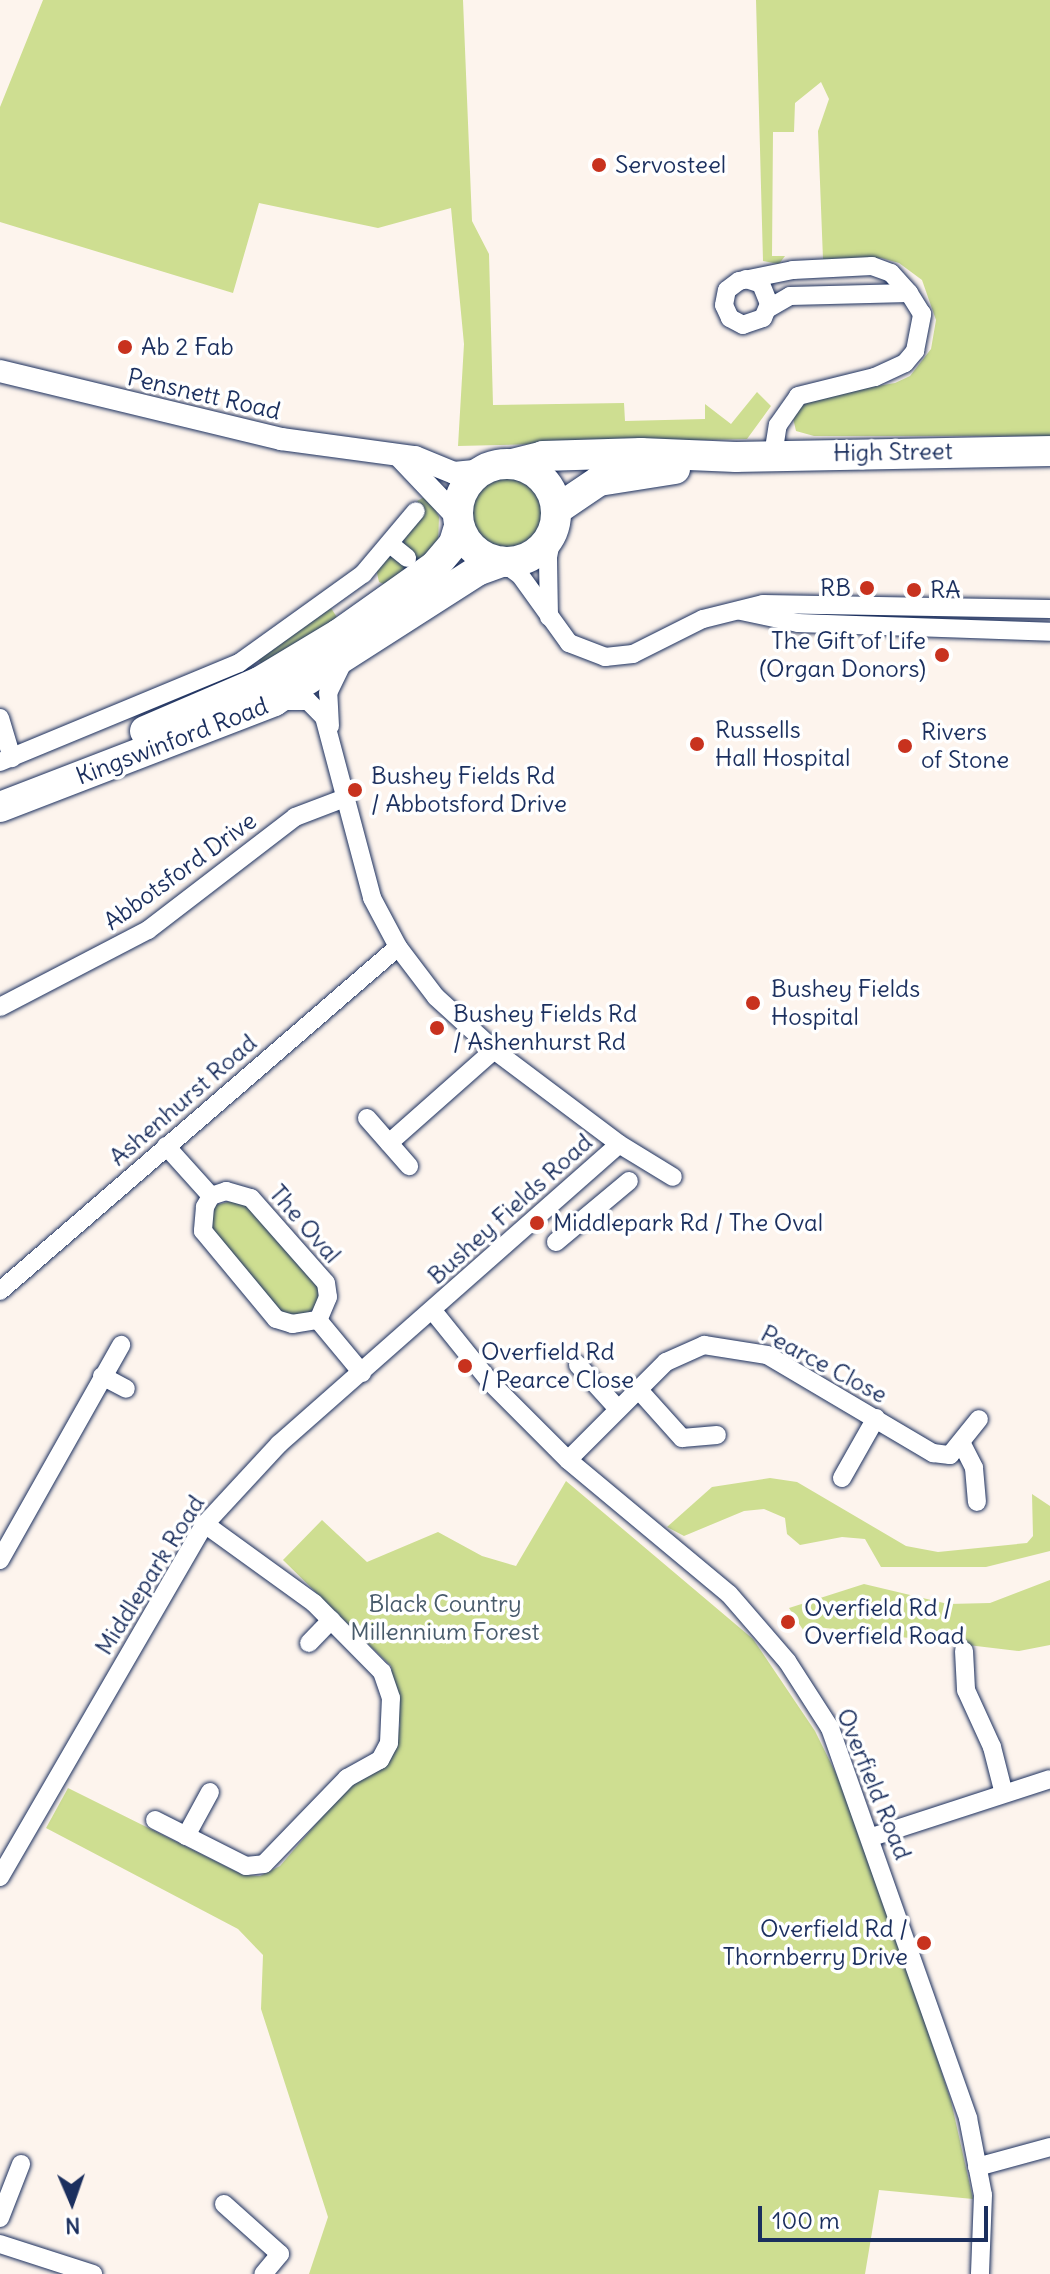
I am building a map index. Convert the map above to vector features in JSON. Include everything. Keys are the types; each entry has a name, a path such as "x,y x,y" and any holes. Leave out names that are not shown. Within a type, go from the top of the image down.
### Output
{"main road":[{"name":"High Street","path":"512,464 543,456 641,453 736,457 1050,451"},
{"name":"High Street","path":"556,516 599,481 736,457"},
{"path":"512,464 542,478 556,516 536,553 502,562 478,553 458,522 465,487 482,470 512,464"},
{"name":"Kingswinford Road","path":"4,768 183,717 259,682 386,602 435,566 454,543 458,522"},
{"name":"Kingswinford Road","path":"0,807 274,701 346,659 477,571 502,562"}],"street":[{"path":"773,455 778,425 798,396 875,377 905,363 915,351 922,314 909,293 891,273 872,266 793,270 746,279 727,290 724,305 730,318 750,325 769,308 790,296 909,293"},
{"path":"746,279 766,290 769,308"},
{"name":"Pensnett Road","path":"0,371 281,439 399,455 454,473 482,470"},
{"path":"399,455 458,522"},
{"name":"Kingswinford Road","path":"4,768 239,663 363,574 416,511"},
{"path":"549,617 548,557 556,516"},
{"path":"390,544 407,558"},
{"path":"502,562 520,575 549,617 580,650 619,657 646,649 703,619 763,604 810,602 1050,609"},
{"path":"363,574 386,602"},
{"path":"741,611 798,623 1050,632"},
{"name":"Bushey Fields Road","path":"330,737 328,693 346,659"},
{"name":"Bushey Fields Road","path":"274,701 308,701 324,717 365,880 398,947 436,997 494,1050 619,1144 673,1177"},
{"path":"0,718 4,768"},
{"name":"Abbotsford Drive","path":"0,1007 148,930 295,817 345,798"},
{"name":"Ashenhurst Road","path":"0,1291 398,947"},
{"path":"389,1143 494,1050"},
{"path":"367,1118 409,1166"},
{"name":"Bushey Fields Road","path":"433,1311 619,1144"},
{"path":"166,1146 211,1196 205,1207 203,1231 276,1319 292,1324 318,1320 362,1373"},
{"path":"556,1242 629,1181"},
{"name":"The Oval","path":"211,1196 226,1191 251,1198 326,1283 328,1297 318,1320"},
{"path":"553,1204 577,1226"},
{"name":"Middlepark Road","path":"0,1877 205,1524 279,1444 433,1311"},
{"name":"Overfield Road","path":"433,1311 491,1383 568,1460 729,1594 787,1661 830,1728 872,1837 956,2077 977,2167 985,2230 980,2274"},
{"path":"0,1560 121,1345"},
{"name":"Pearce Close","path":"568,1460 638,1389 682,1353 704,1345 745,1348 876,1418 933,1453 950,1455 962,1444"},
{"path":"578,1365 618,1409"},
{"path":"102,1376 126,1389"},
{"path":"638,1389 682,1438 717,1435"},
{"path":"842,1478 876,1418"},
{"path":"977,1502 974,1468 962,1444 979,1419"},
{"path":"155,1820 246,1866 264,1864 347,1778 380,1760 389,1743 391,1698 382,1672 331,1620 245,1549 205,1524"},
{"path":"309,1643 331,1620"},
{"path":"964,1651 966,1690 992,1747 1003,1790"},
{"path":"872,1837 1003,1790 1050,1779"},
{"path":"186,1836 210,1792"},
{"path":"977,2167 1050,2147"},
{"path":"0,2218 21,2164"},
{"path":"224,2204 280,2254 263,2274"},
{"path":"0,2244 93,2274"}],"green space":[{"path":"43,0 463,0 472,221 489,254 493,405 624,403 625,421 705,419 705,404 731,424 757,392 771,406 747,439 458,446 464,344 451,208 378,228 259,203 233,293 0,222 0,107"},
{"path":"756,0 1050,0 1050,436 814,436 796,431 793,418 798,404 813,397 895,383 910,376 931,349 936,320 922,280 899,263 881,258 823,259 818,131 829,99 821,82 795,103 794,132 773,132 772,256 785,256 779,264 763,261"},
{"path":"504,477 519,480 531,488 539,500 542,515 539,530 531,542 519,550 504,553 489,550 477,542 469,530 466,515 469,500 477,488 489,480"},
{"path":"428,495 439,517 438,544 388,586 379,582 375,564 404,546 403,537 424,510 417,501"},
{"path":"331,608 340,622 265,670 258,659"},
{"path":"240,1199 319,1285 318,1305 305,1316 278,1312 208,1228 216,1205"},
{"path":"770,1478 797,1482 906,1546 938,1552 1027,1543 1033,1536 1032,1494 1050,1506 1050,1551 986,1567 881,1567 865,1539 842,1537 800,1545 787,1534 785,1518 764,1509 744,1511 684,1536 667,1527 712,1487"},
{"name":"Black Country Millennium Forest","path":"566,1481 753,1639 815,1731 859,1820 951,2101 973,2199 879,2190 865,2274 309,2274 328,2217 261,2009 263,1955 238,1929 46,1828 68,1788 243,1875 260,1876 280,1866 345,1790 391,1760 400,1725 391,1666 283,1560 322,1520 367,1562 438,1532 482,1556 516,1566"},
{"path":"1050,1580 1050,1645 1019,1651 817,1627 805,1633 789,1608 864,1584 948,1604 990,1603"}],"place":[{"name":"Servosteel","path":"599,165"},
{"name":"Ab 2 Fab","path":"125,347"},
{"name":"RB","path":"867,588"},
{"name":"RA","path":"914,590"},
{"name":"The Gift of Life (Organ Donors)","path":"942,655"},
{"name":"Russells Hall Hospital","path":"697,744"},
{"name":"Rivers of Stone","path":"905,746"},
{"name":"Bushey Fields Rd / Abbotsford Drive","path":"355,790"},
{"name":"Bushey Fields Hospital","path":"753,1003"},
{"name":"Bushey Fields Rd / Ashenhurst Rd","path":"437,1028"},
{"name":"Middlepark Rd / The Oval","path":"537,1223"},
{"name":"Overfield Rd / Pearce Close","path":"465,1366"},
{"name":"Overfield Rd / Overfield Road","path":"788,1622"},
{"name":"Overfield Rd / Thornberry Drive","path":"924,1943"}]}
